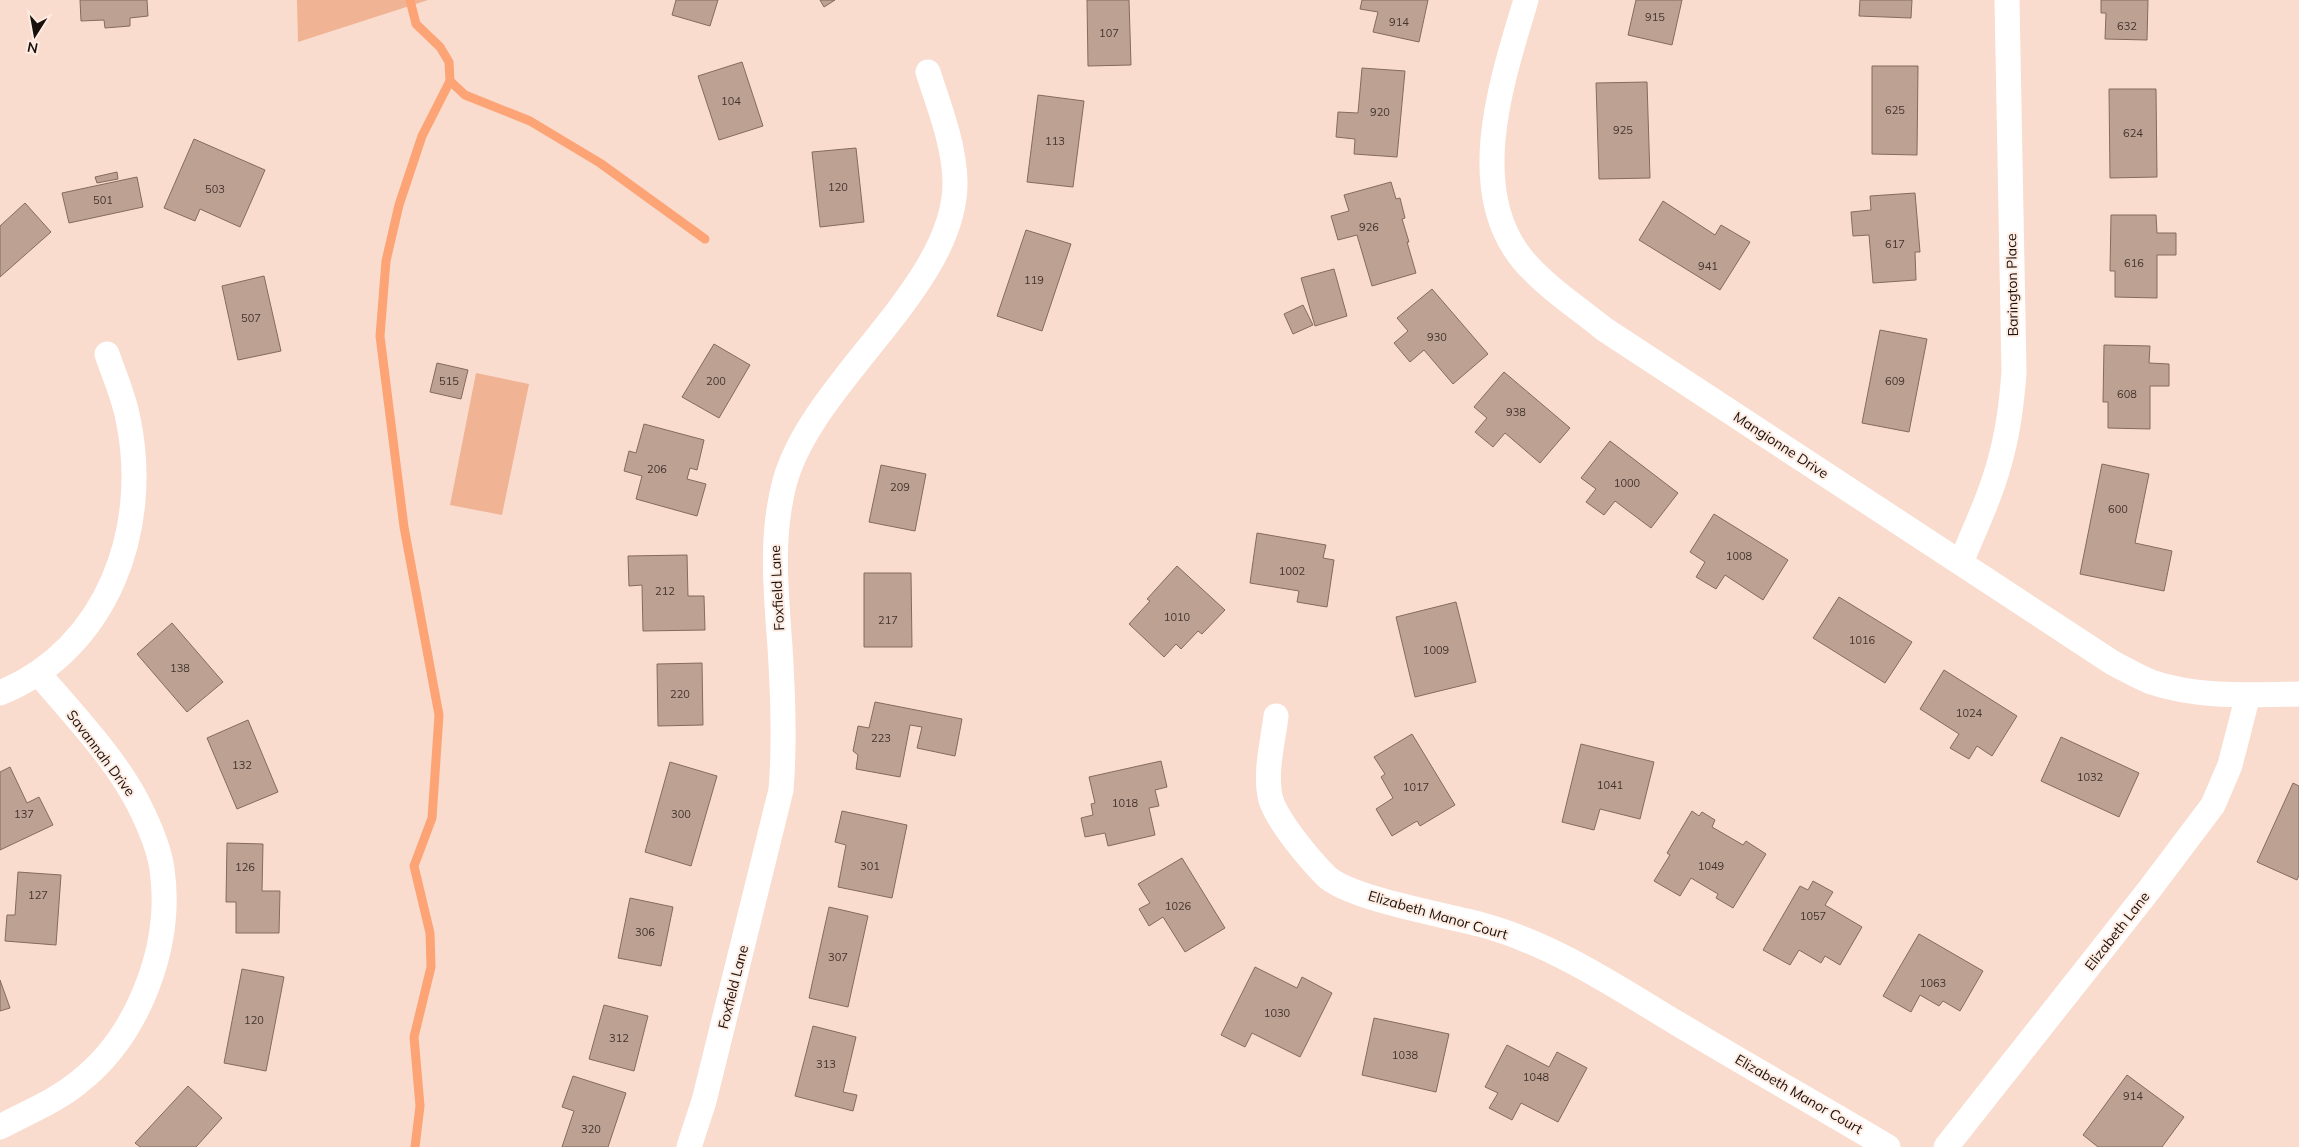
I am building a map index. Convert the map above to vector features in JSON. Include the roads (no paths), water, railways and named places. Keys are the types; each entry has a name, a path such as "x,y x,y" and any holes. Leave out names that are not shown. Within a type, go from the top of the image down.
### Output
{"street":[{"name":"Mangionne Drive","path":"1526,0 1504,76 1494,122 1492,181 1508,235 1522,258 1540,278 1604,329 1961,562 2113,664 2149,681 2171,687 2216,694 2299,694"},
{"name":"Barington Place","path":"1961,562 1989,496 2002,454 2011,411 2014,372 2007,0"},
{"name":"Foxfield Lane","path":"689,1147 704,1101 781,790 783,750 782,669 775,565 775,530 785,481 798,446 823,408 918,281 942,236 953,204 955,180 950,144 928,72"},
{"path":"0,693 23,684 69,648 92,620 121,564 133,503 134,462 128,418 106,354"},
{"name":"Savannah Drive","path":"0,1127 73,1087 114,1048 141,1002 152,972 164,919 162,870 158,848 140,806 126,782 38,673"},
{"name":"Elizabeth Lane","path":"1946,1147 2143,898 2213,805 2230,765 2248,695"},
{"name":"Elizabeth Manor Court","path":"1276,716 1269,775 1272,801 1288,831 1327,877 1347,890 1482,925 1548,949 1598,974 1673,1021 1888,1147"}],"waterway":[{"path":"410,0 416,24 440,47 449,62 450,81 422,136 399,205 386,261 380,336 404,527 439,715 432,818 414,866 430,933 431,967 414,1037 420,1106 415,1147"},
{"path":"450,81 465,95 530,121 600,163 705,239"}]}
